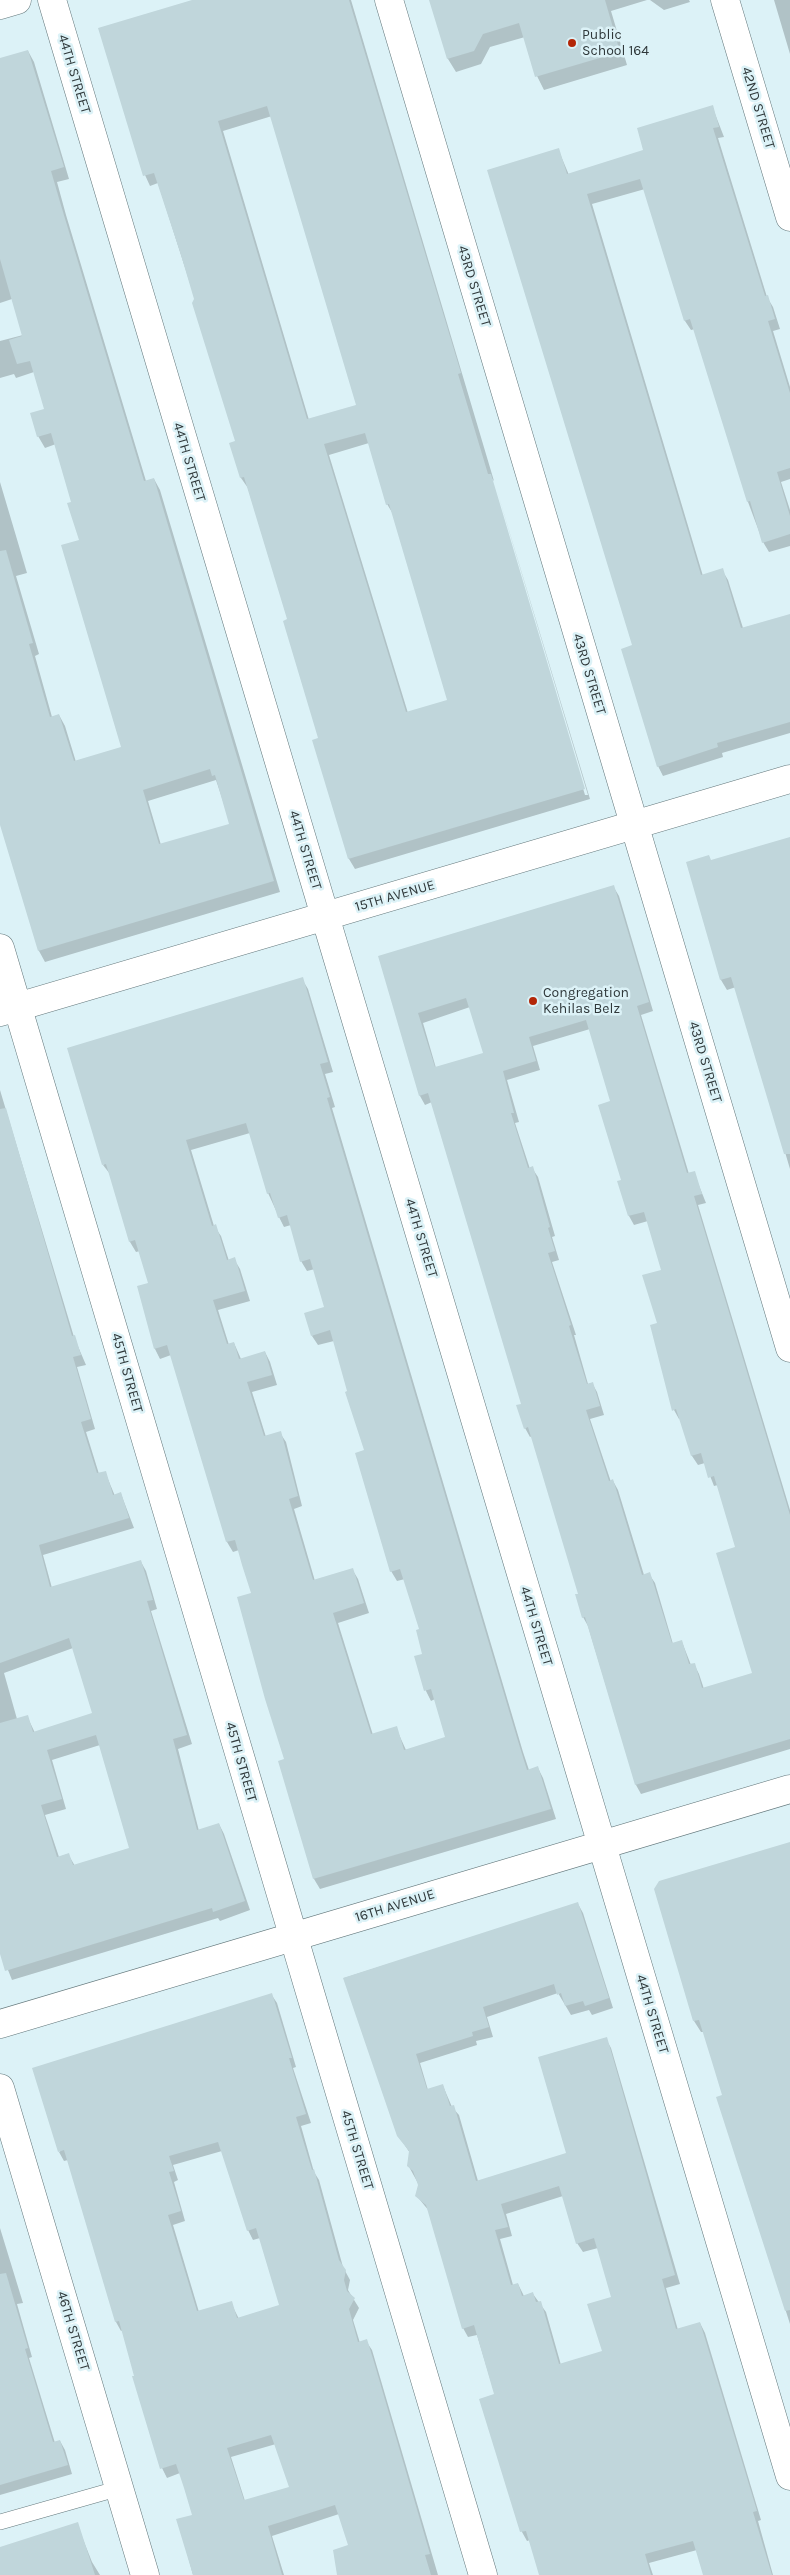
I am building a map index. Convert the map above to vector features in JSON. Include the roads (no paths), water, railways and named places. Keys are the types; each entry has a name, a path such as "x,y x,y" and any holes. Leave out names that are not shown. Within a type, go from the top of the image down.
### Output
{"street":[{"path":"0,5 17,0"},
{"name":"44TH STREET","path":"52,0 790,2476"},
{"name":"43RD STREET","path":"388,0 790,1348"},
{"name":"42ND STREET","path":"726,0 790,217"},
{"name":"15TH AVENUE","path":"9,1010 790,779"},
{"name":"45TH STREET","path":"0,948 9,1010 293,1936 483,2575"},
{"name":"16TH AVENUE","path":"0,2024 790,1788"},
{"name":"46TH STREET","path":"0,2088 145,2575"}],"lane":[{"path":"0,2522 120,2488"}],"place":[{"name":"Public School 164","path":"572,43"},
{"name":"Congregation Kehilas Belz","path":"533,1001"}]}
